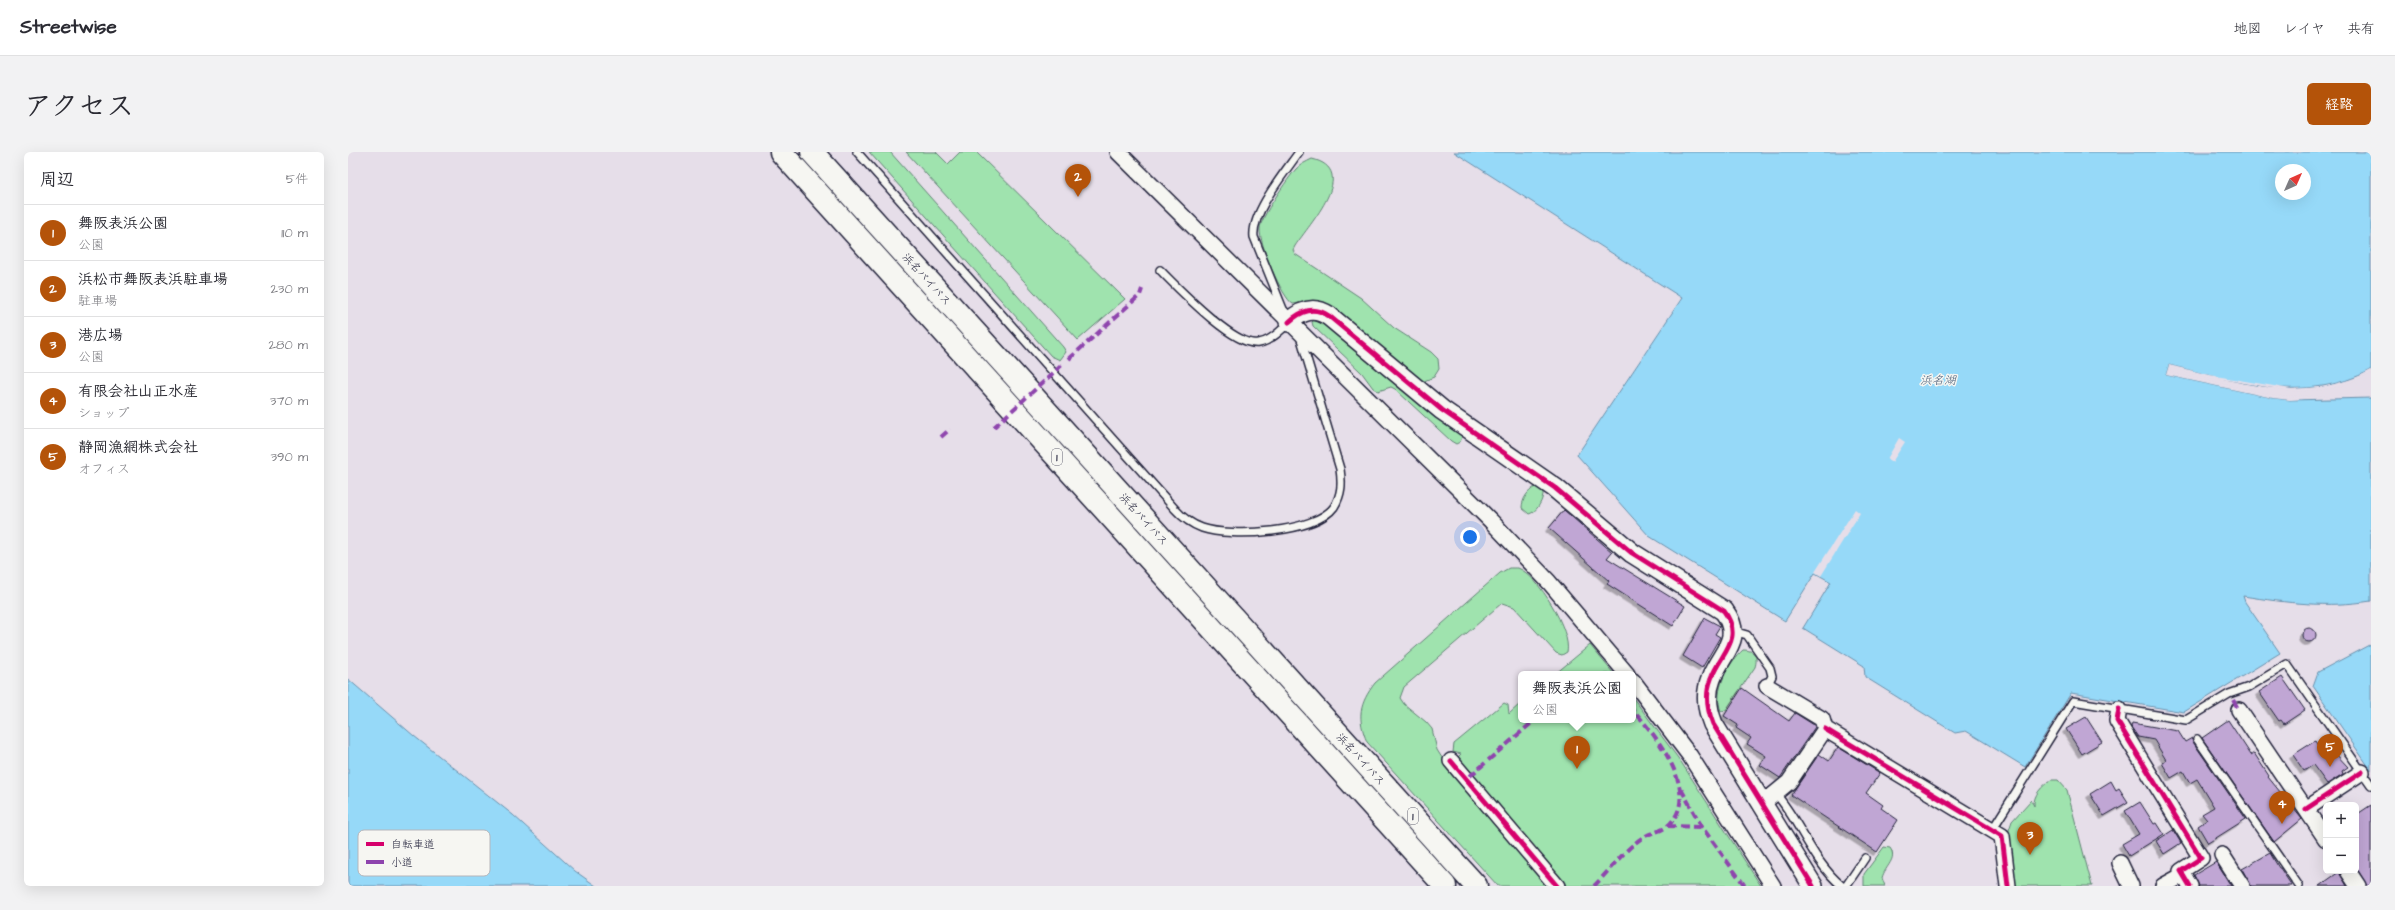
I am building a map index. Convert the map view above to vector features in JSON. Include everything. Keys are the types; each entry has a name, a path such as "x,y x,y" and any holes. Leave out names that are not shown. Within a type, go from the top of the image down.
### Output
{"highway":[{"name":"1","path":"781,152 1445,886"},
{"name":"浜名バイパス","path":"812,152 1476,886"}],"street":[{"path":"1118,152 1491,521 1549,582 1624,671"},
{"path":"1294,327 1303,311 1321,311 1329,316 1442,410 1564,494 1632,553 1724,611 1730,619 1732,631 1729,647 1711,678 1707,695 1709,713 1713,724 1769,799 1813,886"},
{"path":"1636,685 1690,756 1773,886"},
{"path":"1767,686 1822,719 1825,729 2002,836 2008,886"},
{"path":"2119,709 2117,721 2201,858 2181,872 2186,880 2163,886"},
{"path":"2239,710 2325,838"},
{"path":"1769,799 1789,782 1825,729"},
{"path":"1451,761 1557,886"},
{"path":"2306,809 2362,772"},
{"path":"2222,856 2242,886"},
{"path":"2120,863 2131,886"},
{"path":"2350,874 2358,886"}],"lane":[{"path":"857,152 1183,518 1203,529 1247,533 1279,530 1323,517 1333,508 1340,496 1342,482 1340,469 1294,327 1254,237 1253,229 1258,215 1299,152"},
{"path":"1160,270 1226,331 1247,343 1259,344 1294,327"},
{"path":"1732,631 1740,631 1747,635 1770,668 1772,676 1767,686"},
{"path":"1992,830 2073,701 2186,720 2229,694 2248,687 2287,664 2371,785"},
{"path":"2197,738 2299,886"},
{"path":"1769,799 1817,860 1833,879 1842,886"},
{"path":"1846,886 1865,858"}],"green space":[{"path":"869,152 890,152 1063,347 1066,352 1060,360 1051,356"},
{"path":"906,152 936,152 948,164 960,152 976,152 1125,299 1078,340"},
{"path":"1312,159 1326,165 1332,174 1332,185 1320,211 1295,246 1293,250 1295,254 1361,298 1394,328 1431,352 1438,359 1439,369 1434,377 1424,381 1415,378 1312,301 1293,304 1288,300 1283,292 1272,270 1263,246 1260,229 1261,224 1275,198 1292,174 1298,167"},
{"path":"1318,319 1458,432 1462,437 1460,442 1456,444 1451,441 1395,389 1391,387 1378,391 1373,388 1362,373 1313,326 1312,322"},
{"path":"1535,487 1543,491 1543,494 1535,511 1529,514 1522,508 1522,505 1526,496"},
{"path":"1509,568 1518,568 1526,573 1544,592 1559,618 1564,631 1567,643 1567,652 1562,655 1556,653 1514,607 1502,603 1404,687 1400,698 1404,704 1426,722 1432,729 1437,750 1444,761 1549,886 1498,886 1367,742 1362,726 1361,711 1366,698 1375,683 1500,573"},
{"path":"1590,645 1612,671 1559,671"},
{"path":"1743,650 1750,651 1755,655 1755,667 1726,710 1721,711 1719,703 1720,686 1732,662"},
{"path":"1636,702 1681,762 1761,886 1566,886 1457,758 1461,754 1453,752 1454,744 1504,703 1508,705 1509,714 1518,706 1518,723 1636,723"},
{"path":"2051,780 2058,780 2067,790 2092,886 2014,886 2007,836 2012,821 2031,800 2034,806 2035,798 2039,791"},
{"path":"1884,847 1890,848 1893,856 1882,878 1885,886 1864,886 1864,874"}],"water":[{"name":"浜名湖","path":"1454,152 2371,152 2371,370 2345,381 2320,386 2295,388 2270,387 2245,383 2169,365 2166,375 2273,398 2290,400 2371,398 2371,601 2339,604 2307,604 2243,596 2245,602 2280,653 2184,712 2071,693 2025,767 1966,731 1955,733 1865,677 1864,666 1803,628 1831,582 1815,573 1785,621 1649,536 1577,455 1682,298"},
{"path":"2371,644 2371,770 2313,686 2318,672"},
{"path":"348,679 414,736 513,815 575,871 596,886 348,886"}],"pier":[{"path":"2169,365 2210,375 2291,389 2323,387 2354,379 2371,370 2371,373 2339,386 2323,389 2291,391 2209,377 2170,367 2169,373 2273,396 2329,397 2290,400 2273,398 2166,375"},
{"path":"1899,438 1905,442 1892,462 1887,459"},
{"path":"1855,509 1860,513 1821,576 1815,572"}],"building":[{"path":"1564,510 1612,552 1607,558 1685,606 1673,626 1607,584 1609,581 1549,528"},
{"path":"1705,618 1720,626 1715,634 1720,637 1702,668 1683,656"},
{"path":"2306,628 2312,628 2316,632 2316,638 2312,642 2306,642 2302,638 2302,632"},
{"path":"2282,677 2305,710 2284,724 2281,720 2279,721 2259,692"},
{"path":"1742,688 1789,721 1795,713 1815,727 1780,778 1760,765 1766,756 1747,744 1751,738 1736,728 1738,725 1724,716"},
{"path":"2086,717 2102,742 2082,754 2066,729"},
{"path":"2228,720 2251,755 2254,753 2269,776 2268,777 2302,819 2274,842 2202,738"},
{"path":"2132,723 2178,731 2185,742 2192,738 2193,742 2246,819 2208,843 2198,826 2207,820 2202,814 2214,807 2197,779 2190,783 2183,771 2171,778 2162,763 2166,760 2154,740 2138,737 2131,727"},
{"path":"2315,741 2326,758 2334,752 2348,767 2342,771 2343,774 2327,784 2313,765 2304,771 2293,755"},
{"path":"1838,747 1880,773 1866,793 1883,805 1881,808 1898,820 1877,852 1791,795 1819,754 1829,761"},
{"path":"2111,781 2116,790 2119,788 2128,802 2104,816 2090,794"},
{"path":"2140,802 2154,824 2157,823 2164,834 2129,856 2122,844 2139,834 2125,811"},
{"path":"2371,805 2371,886 2367,886 2359,872 2359,813"},
{"path":"2173,830 2181,843 2164,854 2156,841"},
{"path":"2270,853 2292,886 2251,886 2242,869"},
{"path":"2216,862 2231,886 2199,886 2194,875"},
{"path":"2336,874 2340,874 2347,886 2319,886"}],"marked path":[{"path":"1069,359 1140,295 1142,289"},
{"path":"994,427 1063,364"},
{"path":"941,437 950,429"},
{"path":"2233,700 2239,710"},
{"path":"1594,886 1635,843 1670,824 1679,807 1680,793 1677,777 1652,732 1636,713"},
{"path":"1470,776 1532,723"},
{"path":"1681,789 1702,827 1745,886"},
{"path":"1668,826 1702,827"}],"cycle path":[{"path":"1289,322 1303,312 1313,310 1329,316 1442,410 1555,488 1632,553 1724,611 1730,621 1732,630 1729,646 1715,670 1709,685 1707,696 1711,718 1713,724 1813,886"},
{"path":"2119,709 2117,721 2201,858 2181,871 2190,886"},
{"path":"1825,729 2002,836 2008,886"},
{"path":"1451,761 1557,886"},
{"path":"2306,809 2362,772"}],"place":[{"name":"浜松市舞阪表浜駐車場","path":"1078,197"},
{"name":"静岡漁網株式会社","path":"2330,767"},
{"name":"舞阪表浜公園","path":"1577,769"},
{"name":"有限会社山正水産","path":"2282,824"},
{"name":"港広場","path":"2030,855"}]}
